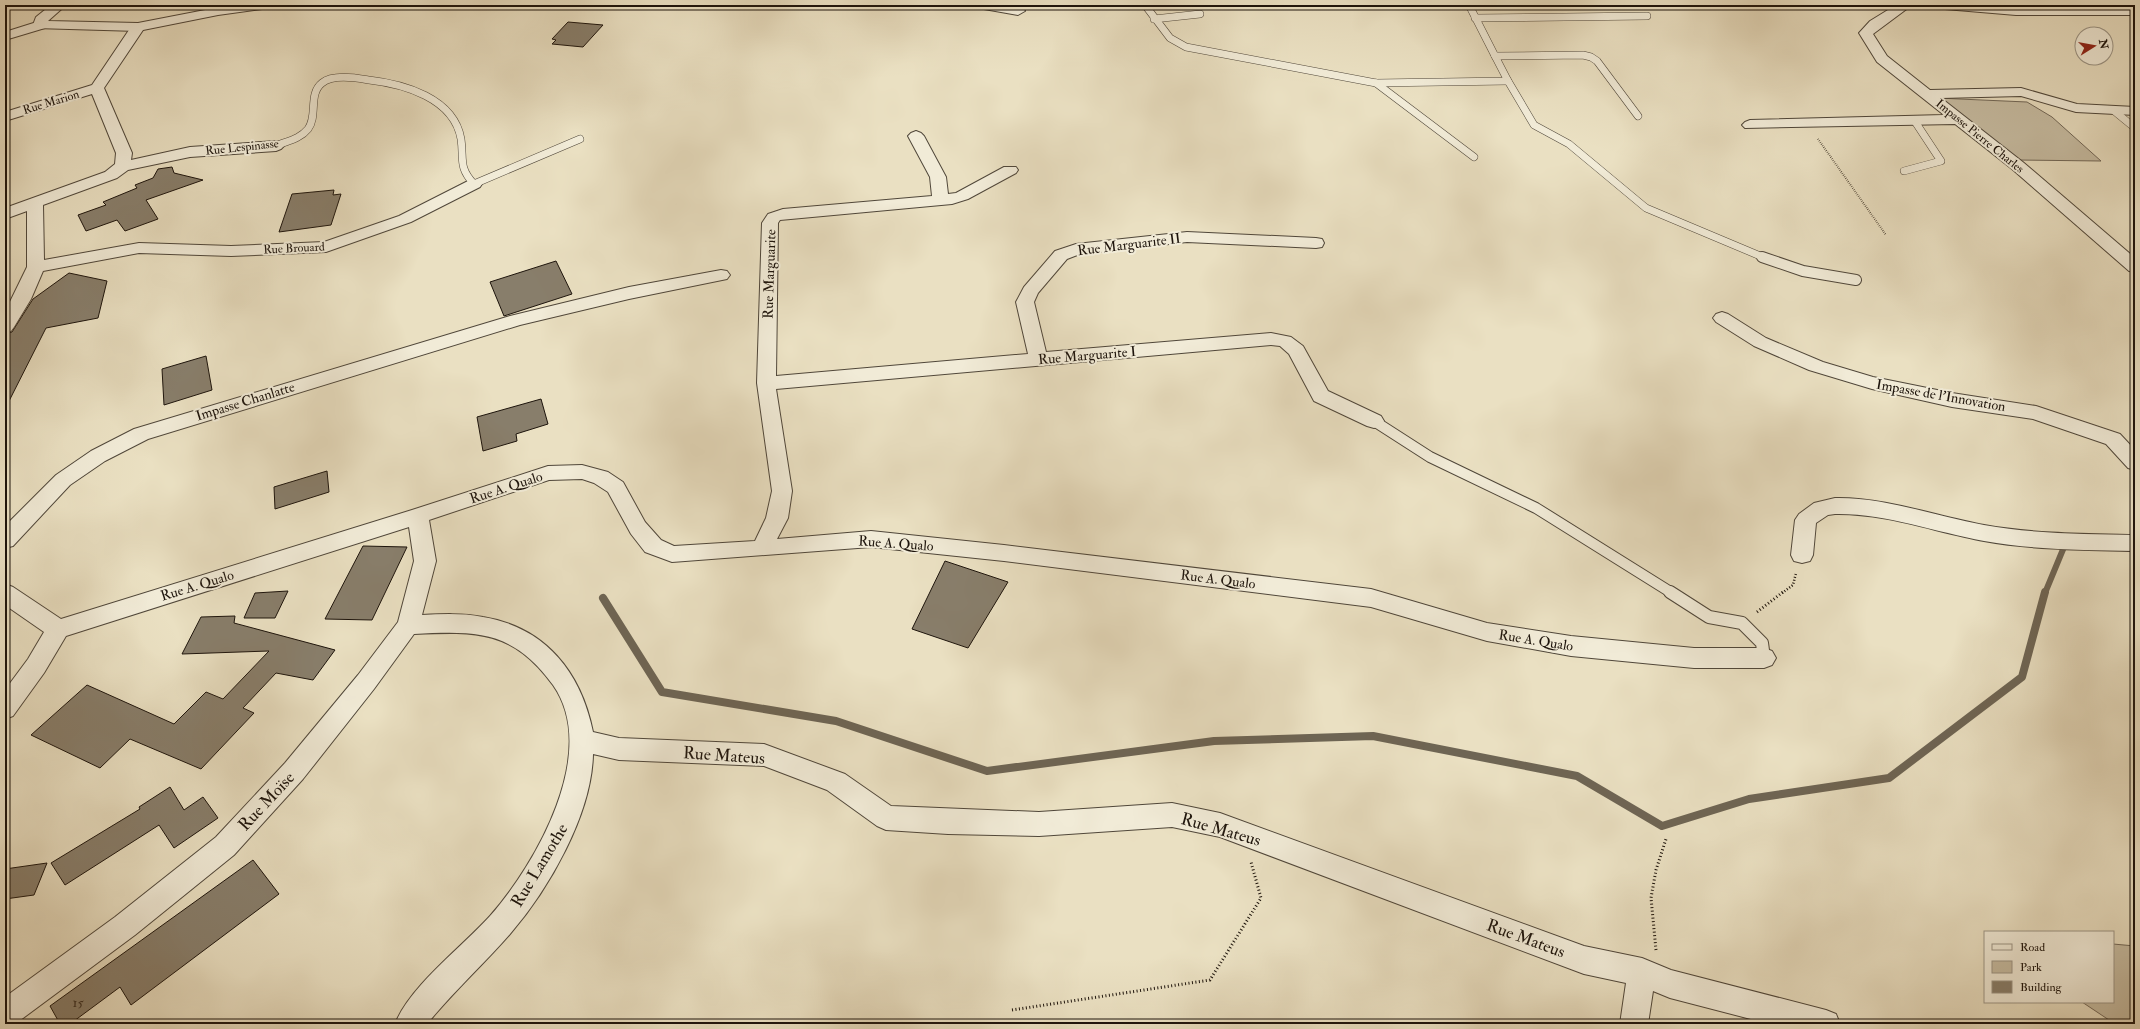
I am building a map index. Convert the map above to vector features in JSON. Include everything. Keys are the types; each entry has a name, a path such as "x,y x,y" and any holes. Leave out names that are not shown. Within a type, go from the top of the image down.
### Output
{"street":[{"path":"40,25 41,20 59,5"},
{"path":"5,36 40,25 138,27 220,8 262,5"},
{"path":"984,5 1018,11"},
{"name":"Impasse Pierre Charles","path":"1905,5 1875,24 1866,33 1882,59 2018,166 2135,267"},
{"path":"1945,5 1981,9 2069,12 2135,11"},
{"path":"5,214 111,175 123,166 124,153 97,88 138,27"},
{"name":"Rue Marion","path":"5,116 97,88"},
{"path":"1927,94 2021,92 2076,108 2135,111"},
{"path":"1750,125 1960,119"},
{"path":"916,136 938,177 942,200"},
{"name":"Rue Lespinasse","path":"123,166 190,152 276,146"},
{"name":"Rue Marguarite","path":"762,547 777,518 782,491 766,382 770,223 774,217 783,214 942,200 962,196 1010,170"},
{"name":"Rue Brouard","path":"36,267 139,248 231,251 326,247 405,219 474,184"},
{"path":"5,327 22,299 36,267 35,202"},
{"name":"Rue Marguarite II","path":"1038,359 1025,302 1030,291 1061,255 1076,249 1110,244 1187,237 1316,243"},
{"path":"2114,250 2135,251"},
{"name":"Impasse Chanlatte","path":"5,540 63,480 98,456 141,434 516,320 629,293 721,275"},
{"name":"Impasse de l'Innovation","path":"1722,318 1760,342 1816,366 1872,383 1952,400 2012,408 2036,413 2113,439 2135,463"},
{"name":"Rue Marguarite I","path":"766,382 1271,339 1286,341 1296,350 1321,396 1374,421"},
{"name":"Rue A. Qualo","path":"58,629 418,516 548,473 582,472 601,477 616,487 638,528 653,546 672,554 718,552 762,547 870,539 996,552 1371,598 1487,632 1571,646 1694,658 1764,658"},
{"path":"1802,555 1806,520 1820,508 1841,506 2041,541 2135,543"},
{"name":"Rue Moïse","path":"5,1014 125,926 225,846 294,771 366,682 408,625 425,561 418,516"},
{"path":"5,594 58,629 36,666 5,709"},
{"name":"Rue Lamothe","path":"408,625 469,623 504,631 525,640 539,652 563,680 576,707 581,740 578,770 567,817 536,876 506,918 440,986 409,1024"},
{"name":"Rue Mateus","path":"581,740 620,749 764,755 836,782 886,818 948,822 1039,824 1172,814 1220,825 1584,960 1650,975 1670,984 1826,1024"},
{"path":"1634,1024 1650,975"}],"lane":[{"path":"1145,5 1154,19 1170,38 1186,47 1376,83 1508,81"},
{"path":"1469,5 1508,81 1534,125 1569,144 1646,208 1776,264 1803,271 1856,280"},
{"path":"1154,19 1200,14"},
{"path":"1475,18 1647,16"},
{"path":"1495,56 1583,55 1592,57 1638,116"},
{"name":"Rue Lespinasse","path":"276,146 302,135 314,120 314,91 324,82 342,78 358,78 410,88 426,95 439,106 458,128 462,147 461,168 465,177 474,184"},
{"path":"1376,83 1474,157"},
{"path":"2113,110 2135,128"},
{"path":"1904,171 1941,161 1914,120"},
{"name":"Rue Brouard","path":"474,184 580,139"},
{"path":"1374,421 1430,457 1536,508 1709,617 1742,623 1762,642 1764,658"}],"path":[{"path":"1816,123 1817,138 1886,235"},
{"path":"1742,623 1793,585 1802,555"},
{"path":"1650,975 1651,898 1656,870 1666,839"},
{"path":"1012,1010 1210,980 1261,898 1253,864 1248,858"}],"green space":[{"path":"1937,98 2027,102 2052,117 2101,161 2017,160"},
{"path":"2114,944 2135,946 2135,1024 2115,1024 2084,1003 2114,1003"}],"building":[{"path":"568,22 603,25 583,47 552,44 556,40 552,39"},
{"path":"172,167 174,173 203,180 146,200 158,219 125,231 117,220 86,231 78,215 106,205 103,202 137,188 135,185 153,178 158,169"},
{"path":"334,190 333,195 341,194 331,225 279,232 292,194"},
{"path":"556,261 572,294 504,316 490,282"},
{"path":"69,273 107,281 98,318 46,328 5,409 5,334 12,332 33,299"},
{"path":"206,356 212,390 164,405 162,369"},
{"path":"541,399 548,424 516,434 517,441 483,451 477,417"},
{"path":"327,471 329,492 275,509 274,487"},
{"path":"363,546 407,547 372,620 325,619"},
{"path":"945,561 1008,582 968,648 912,629"},
{"path":"288,591 275,618 244,618 255,593"},
{"path":"235,616 234,623 335,650 313,680 276,673 243,708 254,713 201,769 130,739 100,768 31,735 87,685 174,724 206,692 223,699 269,651 182,654 201,617"},
{"path":"170,787 184,810 203,797 218,818 174,848 159,825 65,885 51,863 140,809 139,807"},
{"path":"253,860 279,894 131,1005 120,987 70,1024 60,1024 50,1006"},
{"path":"47,863 34,895 5,899 5,869"}],"waterway":[{"path":"2045,593 2064,547 2070,546"},
{"path":"603,598 662,692 836,721 987,771 1214,741 1373,736 1577,776 1662,826 1749,799 1889,778 2022,677 2045,592"}]}
